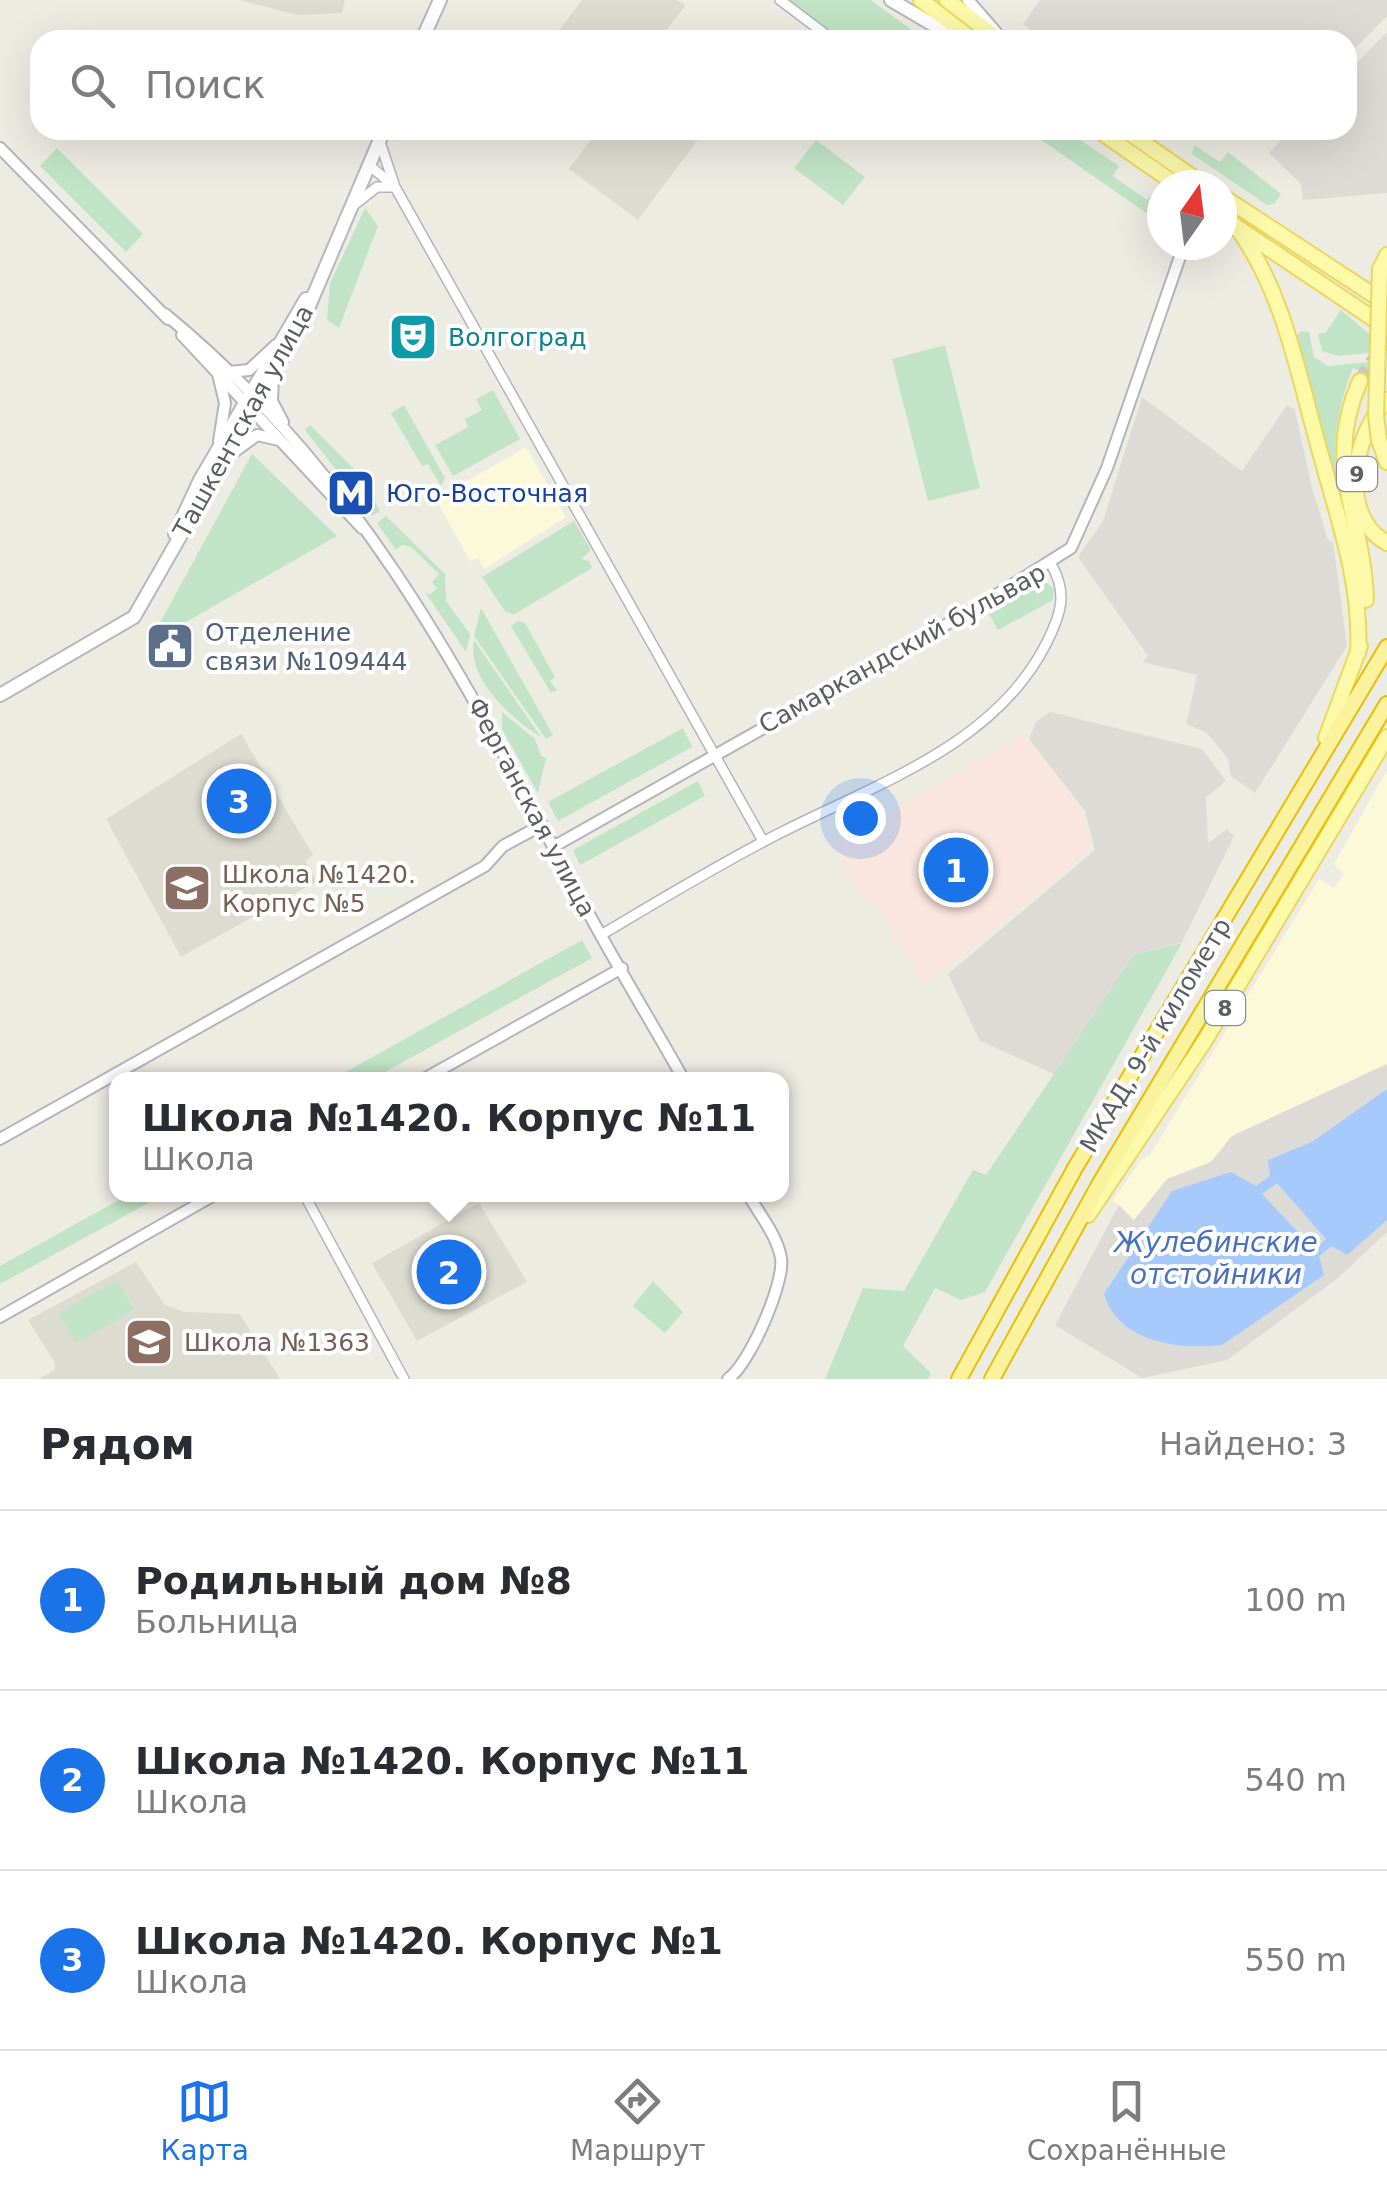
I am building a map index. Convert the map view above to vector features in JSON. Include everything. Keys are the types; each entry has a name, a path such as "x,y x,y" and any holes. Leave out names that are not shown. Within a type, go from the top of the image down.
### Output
{"highway":[{"name":"МКАД, 9-й километр","path":"959,1379 1075,1168 1387,646"},
{"name":"МКАД, 9-й километр","path":"992,1379 1052,1269 1385,707"}],"main road":[{"path":"426,30 440,0"},
{"path":"891,0 942,30"},
{"path":"921,0 960,30"},
{"path":"948,0 988,30"},
{"name":"Ташкентская улица","path":"251,402 274,374 306,314 315,285 380,140"},
{"path":"1112,140 1155,170"},
{"path":"1139,140 1182,170"},
{"path":"1237,206 1387,304"},
{"path":"1237,227 1387,328"},
{"path":"1237,233 1264,270 1286,327 1354,578 1360,622 1358,654"},
{"path":"1384,262 1379,440 1387,462"},
{"name":"Ташкентская улица","path":"0,695 134,616 251,402 278,343 315,285"},
{"path":"1346,302 1387,341"},
{"path":"1311,775 1358,654 1366,590 1341,451 1349,406 1360,381"},
{"name":"9","path":"1387,400 1366,434 1356,482 1362,518 1387,544"},
{"name":"8","path":"1052,1269 1204,1042 1387,738"}],"street":[{"path":"780,0 820,30"},
{"path":"968,0 993,30"},
{"path":"383,140 395,187 763,842"},
{"name":"Ферганская улица","path":"0,148 292,443 373,539 428,618 680,1072"},
{"path":"369,165 395,187"},
{"path":"349,208 377,187 395,187"},
{"name":"Самаркандский бульвар","path":"553,846 1052,564 1076,541 1107,468 1179,260"},
{"path":"222,453 223,372 246,372 278,343"},
{"path":"274,374 274,406 292,443"},
{"path":"222,453 257,435 292,443"},
{"path":"601,935 763,842 878,785 977,726 1011,699 1031,673 1058,619 1063,592 1052,564"},
{"path":"119,1072 485,866 503,846 542,825"},
{"path":"436,1072 622,968"},
{"path":"0,1139 109,1078"},
{"path":"0,1317 202,1202"},
{"path":"308,1202 404,1379"},
{"path":"728,1379 748,1356 782,1267 774,1240 753,1202"}],"shaded area":[{"path":"240,0 345,0 342,13 297,15"},
{"path":"582,0 677,0 685,6 667,30 560,30"},
{"path":"1040,0 1387,0 1387,16 1357,47 1357,30 1031,30 1023,24"},
{"path":"1387,32 1387,193 1303,200 1301,184 1269,153 1281,140 1357,140 1357,63"},
{"path":"591,140 698,140 638,220 569,169"},
{"path":"1142,397 1242,471 1287,405 1295,410 1312,488 1328,540 1333,542 1347,646 1255,793 1231,776 1228,759 1207,733 1186,724 1197,675 1142,662 1148,656 1078,557 1103,521"},
{"path":"526,447 566,517 484,569 478,558 470,561 436,499"},
{"path":"1050,712 1202,749 1226,781 1206,797 1208,843 1227,829 1234,836 1182,942 1134,955 1056,1075 980,1041 948,974 1095,850 1085,811 1029,739 1036,722"},
{"path":"241,734 313,855 305,861 317,881 181,957 106,819"},
{"path":"1024,735 1084,813 1090,850 924,985 877,905 857,890 833,844"},
{"path":"1387,770 1387,1064 1232,1136 1211,1162 1167,1179 1134,1221 1113,1200 1141,1160 1150,1155 1319,879 1334,888 1344,874 1334,864"},
{"name":"Жулебинские отстойники","path":"1387,1064 1387,1232 1338,1278 1227,1360 1142,1378 1055,1325 1119,1205 1134,1220 1167,1179 1211,1162 1232,1136"},
{"path":"479,1203 527,1282 417,1341 372,1263"},
{"name":"Школа №1363","path":"136,1262 165,1305 185,1312 240,1314 280,1379 39,1379 54,1370 55,1363 28,1320"}],"green space":[{"path":"783,0 871,0 912,30 823,30"},
{"path":"816,140 865,177 843,205 794,168"},
{"path":"1041,140 1080,140 1119,166 1113,176 1147,200 1147,214"},
{"path":"1194,145 1220,162 1228,152 1281,194 1274,204 1267,205 1237,185 1237,170 1216,170 1192,154"},
{"path":"57,148 143,234 126,252 40,166"},
{"path":"365,208 378,226 339,328 327,320 330,283"},
{"path":"1341,310 1387,351 1339,356 1322,351 1318,334 1326,332"},
{"path":"1301,331 1309,332 1314,357 1328,366 1369,362 1369,375 1353,368 1342,399 1335,445 1338,493 1294,338"},
{"path":"945,345 980,488 928,501 892,359"},
{"path":"493,390 520,439 453,476 435,445 468,427 465,419 482,410 476,399"},
{"path":"404,405 445,478 441,486 428,464 422,466 391,413"},
{"path":"310,425 358,473 380,511 372,516 305,430"},
{"path":"252,454 337,536 149,643"},
{"path":"386,516 445,574 446,601 470,634 466,652 425,592 430,595 437,588 432,582 439,574 411,547 402,545 396,550 377,523"},
{"path":"574,521 591,550 581,559 589,561 592,568 513,615 505,611 482,577"},
{"path":"1046,582 1054,589 1053,600 998,630 988,612"},
{"path":"481,608 553,735 546,739 474,636"},
{"path":"518,621 525,623 555,677 550,681 557,690 551,693 511,626"},
{"path":"474,640 541,737 517,720 484,683 473,654"},
{"path":"502,712 535,739 541,756 546,758 538,793 502,729"},
{"path":"683,728 692,747 558,821 548,802"},
{"path":"698,781 705,796 580,865 573,850"},
{"path":"582,940 592,958 385,1072 346,1072"},
{"path":"1182,943 985,1292 961,1300 935,1288 903,1346 931,1373 928,1379 825,1379 863,1288 904,1291 973,1170 986,1175 1134,955"},
{"path":"115,1202 150,1202 0,1284 0,1266"},
{"path":"117,1280 134,1310 76,1343 59,1313"},
{"path":"653,1281 683,1312 665,1333 633,1306"}],"water":[{"name":"Жулебинские отстойники","path":"1387,1089 1387,1220 1347,1255 1332,1246 1319,1256 1324,1275 1222,1345 1169,1344 1136,1333 1122,1323 1104,1294 1172,1191 1231,1172 1256,1186 1270,1176 1268,1160 1312,1142","holes":["1277,1183 1326,1239 1314,1249 1262,1194"]}],"tunnel":[{"path":"1360,381 1387,340"}],"place":[{"name":"Волгоград","path":"413,337"},
{"name":"Юго-Восточная","path":"351,493"},
{"name":"Отделение связи №109444","path":"170,646"},
{"name":"Школа №1420. Корпус №1","path":"239,801"},
{"name":"Родильный дом №8","path":"956,870"},
{"name":"Школа №1420. Корпус №5","path":"187,888"},
{"name":"Школа №1420. Корпус №11","path":"449,1272"},
{"name":"Школа №1363","path":"149,1342"}]}
